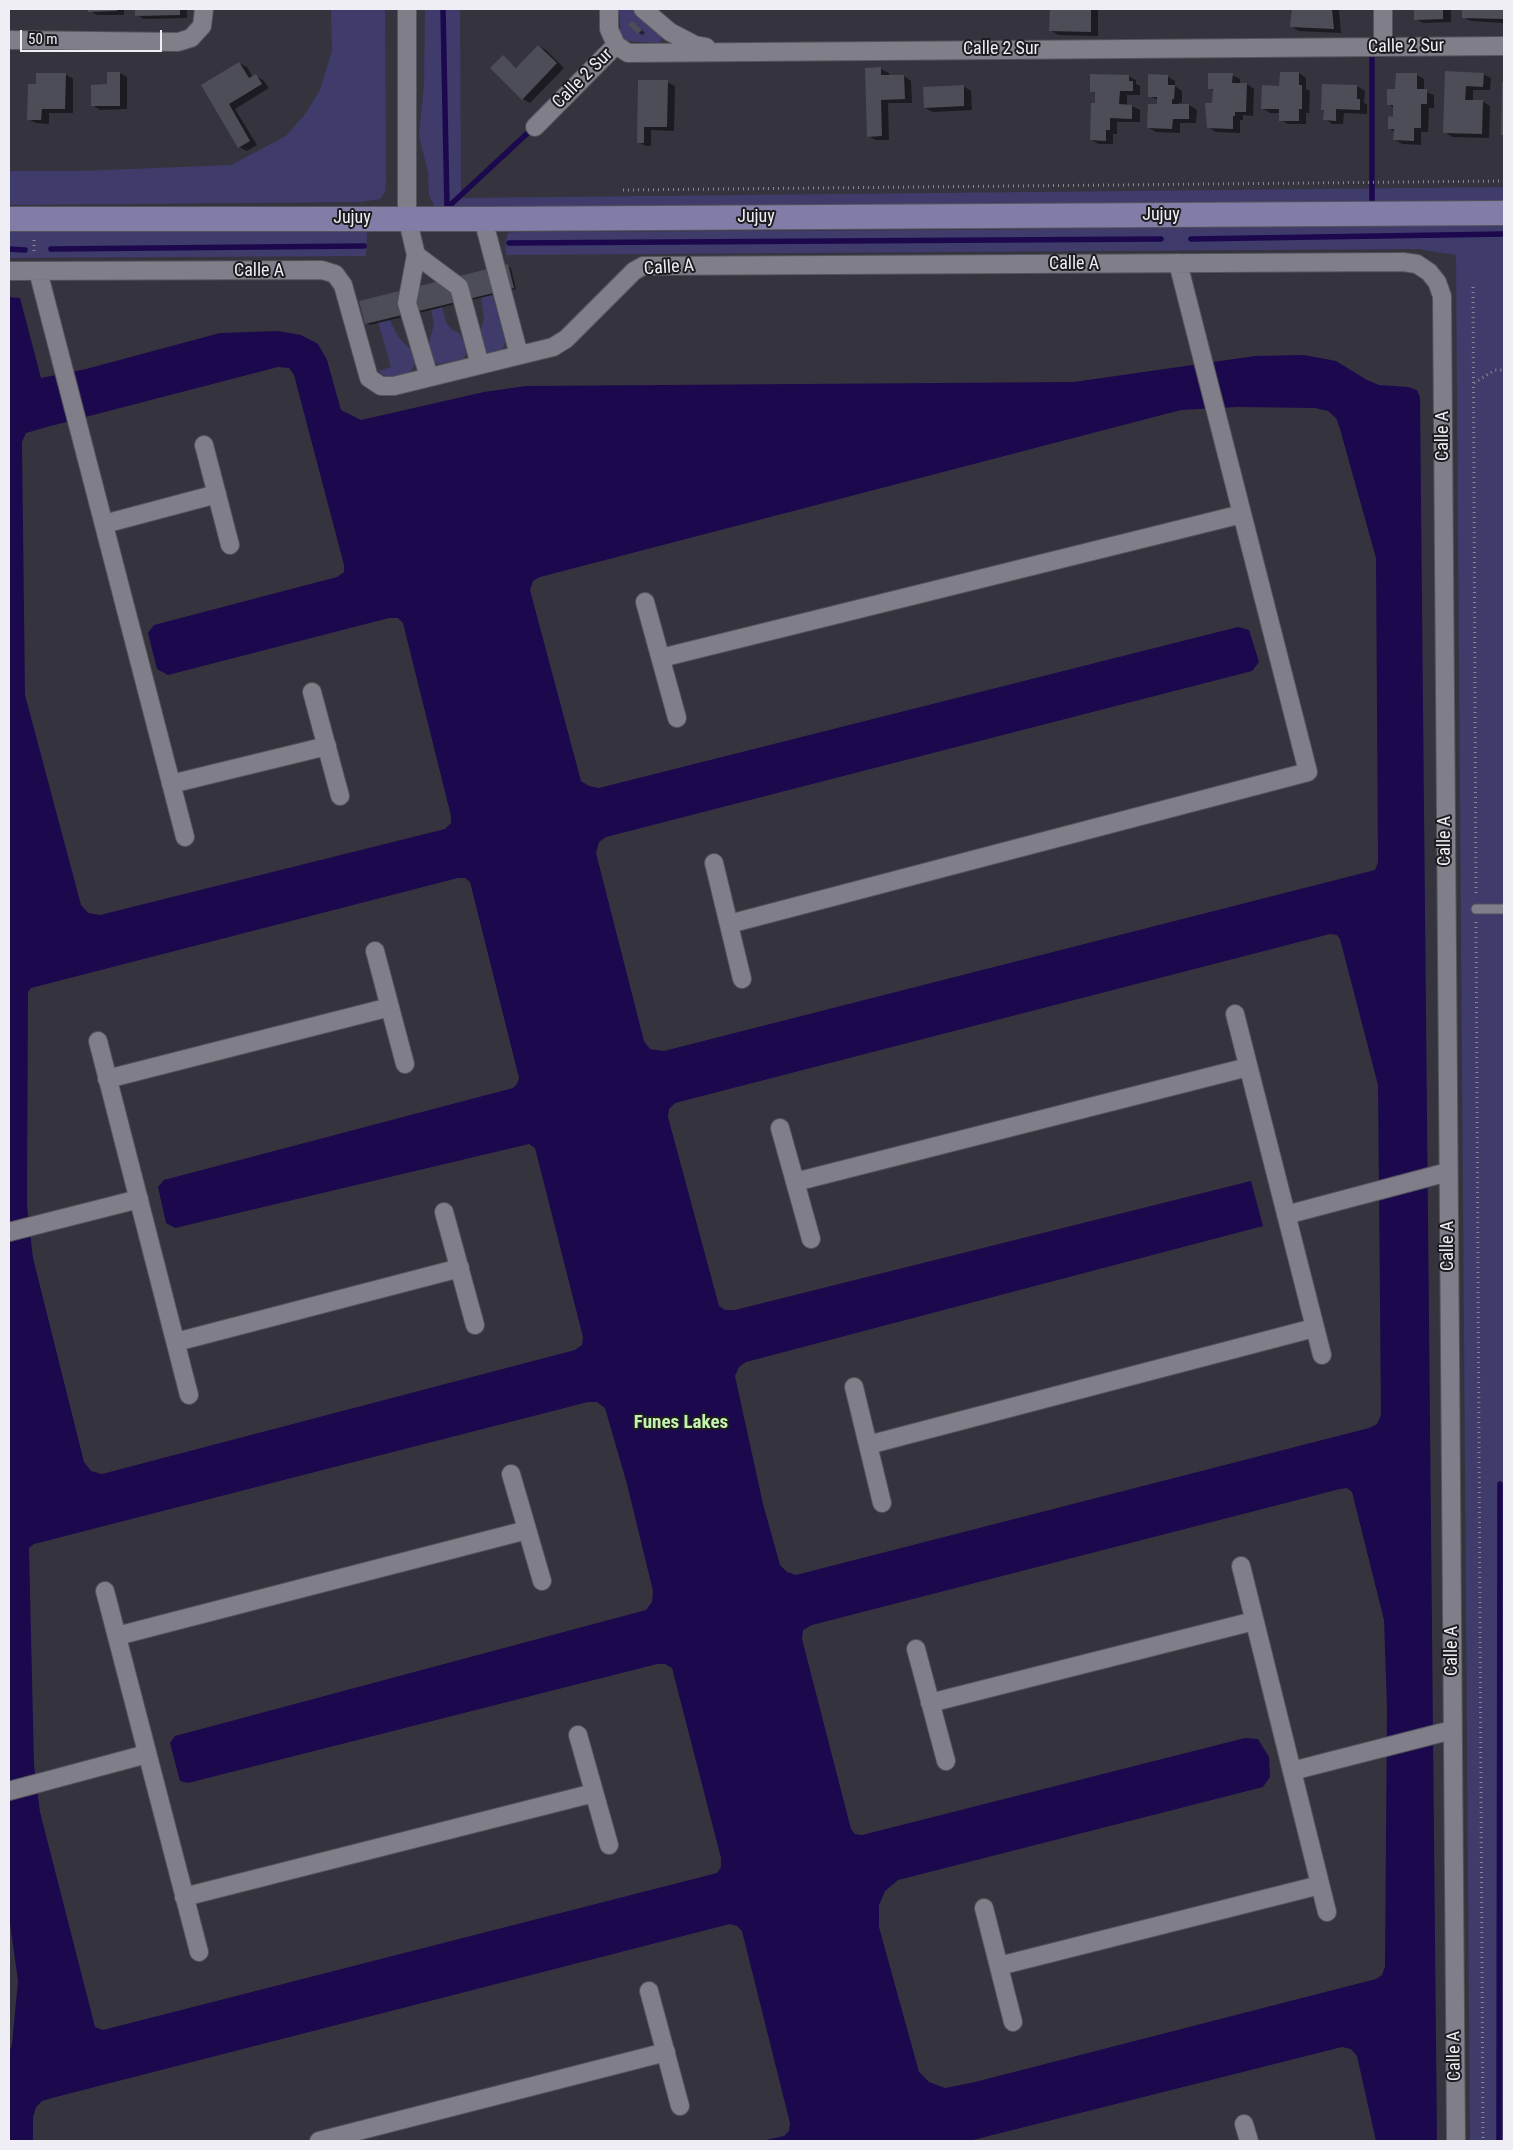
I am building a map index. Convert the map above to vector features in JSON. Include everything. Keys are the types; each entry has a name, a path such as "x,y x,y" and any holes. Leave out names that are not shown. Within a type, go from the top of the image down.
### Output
{"street":[{"path":"9,40 178,42 191,38 202,26 204,9"},
{"path":"407,9 407,217 416,255 407,303 429,377"},
{"path":"609,9 609,30 616,45"},
{"path":"643,9 670,32 695,45 724,51"},
{"path":"1383,9 1383,47"},
{"name":"Calle 2 Sur","path":"535,127 616,45 628,52 1504,46"},
{"name":"Jujuy","path":"9,219 407,217 483,219 1504,213"},
{"path":"483,219 519,355"},
{"path":"416,255 459,287 480,365"},
{"name":"Calle A","path":"9,271 322,270 335,274 343,285 369,378 381,386 394,386 553,347 566,339 634,271 643,266 1403,262 1417,264 1437,282 1442,296 1456,2141"},
{"path":"729,924 1308,772 1178,263"},
{"path":"38,271 185,837"},
{"path":"204,445 230,545"},
{"path":"104,524 217,494"},
{"path":"661,658 1242,514"},
{"path":"646,602 677,718"},
{"path":"312,692 340,796"},
{"path":"171,784 327,746"},
{"path":"714,863 742,979"},
{"path":"375,951 405,1064"},
{"path":"108,1078 390,1007"},
{"path":"1235,1014 1322,1355"},
{"path":"98,1041 189,1395"},
{"path":"796,1182 1248,1067"},
{"path":"780,1128 811,1240"},
{"path":"1286,1215 1448,1172"},
{"path":"9,1232 139,1199"},
{"path":"444,1212 475,1325"},
{"path":"176,1342 460,1268"},
{"path":"868,1445 1314,1328"},
{"path":"854,1387 882,1504"},
{"path":"511,1474 542,1581"},
{"path":"117,1636 527,1530"},
{"path":"1241,1566 1327,1912"},
{"path":"105,1591 198,1952"},
{"path":"930,1703 1254,1621"},
{"path":"916,1649 946,1760"},
{"path":"1292,1771 1452,1730"},
{"path":"578,1735 609,1845"},
{"path":"9,1791 147,1754"},
{"path":"184,1897 594,1793"},
{"path":"999,1966 1320,1885"},
{"path":"984,1908 1013,2022"},
{"path":"649,1991 680,2106"},
{"path":"319,2141 666,2052"},
{"path":"1244,2124 1249,2141"}],"lane":[{"path":"1476,909 1504,909"}],"path":[{"path":"623,190 1504,181"},
{"path":"1473,286 1483,2141"},
{"path":"1474,384 1495,370 1504,370"}],"shaded area":[{"path":"331,9 385,9 386,181 385,192 380,199 360,202 9,205 9,171 79,171 231,165 286,136 306,113 320,90 332,51"},
{"path":"425,9 460,9 461,198 1504,187 1504,204 442,211 435,207 429,195 428,172 419,136 424,85"},
{"path":"619,9 633,9 647,25 662,36 661,41 659,43 626,41 621,35"},
{"path":"1504,224 1504,2141 1470,2141 1456,255 1418,249 506,255 505,244 508,233 518,232"},
{"path":"9,228 362,228 367,233 366,256 9,258"},
{"path":"493,295 505,342 503,349 489,353 485,351 479,334 484,319 481,298"},
{"path":"9,297 20,298 41,378 86,369 220,333 278,331 301,335 318,344 327,360 341,410 361,420 484,392 526,386 1074,382 1255,356 1304,355 1336,361 1379,385 1408,387 1417,390 1420,397 1437,2141 1376,2141 1357,2056 1351,2049 1342,2047 969,2141 762,2141 784,2136 789,2131 790,2123 742,1931 737,1926 730,1924 42,2101 36,2107 33,2117 33,2141 9,2141 9,2053 12,2044 18,1981 9,1916","holes":["278,367 289,368 294,375 344,565 344,572 337,577 154,625 148,633 157,669 168,675 389,618 398,618 403,623 451,816 451,823 445,829 100,915 88,913 81,905 25,695 22,442 26,433","1238,407 1315,408 1328,411 1336,418 1340,429 1376,558 1378,862 1375,870 664,1051 650,1049 644,1041 596,853 599,842 606,837 1252,671 1259,662 1249,630 1238,627 599,788 589,786 581,781 530,590 533,581 540,577 1181,410","458,878 465,878 470,882 519,1078 517,1084 513,1088 164,1180 158,1187 166,1223 175,1228 529,1144 535,1148 583,1337 582,1345 575,1350 102,1474 91,1471 84,1462 33,1258 27,1206 28,992 31,988","1330,934 1337,935 1340,939 1378,1085 1381,1415 1377,1424 1369,1428 796,1575 787,1572 780,1565 763,1504 735,1376 739,1367 746,1362 1263,1226 1251,1181 735,1310 725,1310 719,1306 668,1117 669,1109 675,1103","588,1402 597,1402 605,1408 627,1484 653,1591 652,1602 646,1610 175,1736 170,1743 180,1781 188,1783 657,1664 665,1664 672,1668 721,1858 721,1867 717,1873 103,2030 95,2027 40,1812 34,1765 29,1548 34,1544","1347,1488 1352,1492 1384,1620 1387,1708 1385,1967 1382,1975 1376,1979 975,2082 945,2088 929,2082 919,2072 879,1927 879,1905 885,1891 898,1880 1263,1787 1270,1777 1269,1757 1258,1739 1245,1738 862,1835 855,1834 851,1829 802,1639 803,1630 812,1625"]},
{"path":"442,307 446,322 451,329 459,333 464,342 466,354 463,359 438,364 432,362 428,347 434,324 431,310"},
{"path":"390,320 398,337 411,350 415,364 410,372 388,378 378,371 391,367 378,322"}],"building":[{"path":"88,9 117,9 117,11 88,12"},
{"path":"135,9 180,9 180,15 135,16"},
{"path":"1050,9 1091,9 1091,32 1049,31"},
{"path":"1292,9 1332,9 1334,29 1290,27"},
{"path":"1414,9 1443,9 1443,19 1414,20"},
{"path":"1462,9 1504,9 1504,19 1462,18"},
{"path":"633,21 642,30 638,34 628,25"},
{"path":"538,45 557,63 522,100 490,68 503,55 516,68"},
{"path":"239,62 249,78 256,74 262,84 229,104 250,141 238,148 201,85"},
{"path":"881,67 881,75 904,75 905,99 881,100 882,136 867,137 865,68"},
{"path":"1445,71 1484,73 1483,87 1466,86 1465,100 1483,100 1482,134 1443,133"},
{"path":"107,72 120,72 120,106 91,106 91,85 107,84"},
{"path":"1280,72 1299,72 1299,85 1302,85 1302,109 1299,109 1299,121 1279,121 1279,109 1261,109 1262,85 1279,86"},
{"path":"36,73 66,73 65,109 42,109 41,120 27,120 28,84 36,84"},
{"path":"1208,73 1233,73 1232,83 1247,83 1246,112 1235,112 1235,116 1233,116 1233,129 1207,128 1205,103 1212,103 1213,89 1208,89"},
{"path":"1396,73 1417,73 1417,89 1427,89 1427,104 1421,104 1421,128 1414,128 1414,141 1393,140 1394,129 1388,129 1388,116 1393,117 1393,105 1387,105 1387,89 1395,89"},
{"path":"1090,74 1129,75 1129,81 1133,81 1133,91 1120,91 1119,104 1132,105 1132,119 1110,118 1110,130 1106,130 1106,141 1090,140 1091,103 1095,103 1095,92 1090,92"},
{"path":"1148,74 1168,75 1168,85 1175,85 1172,104 1189,104 1189,119 1173,119 1172,129 1147,128 1148,104 1157,104 1157,97 1148,97"},
{"path":"638,80 668,80 667,127 644,127 644,143 637,143"},
{"path":"1502,82 1504,82 1504,135 1501,135"},
{"path":"1322,84 1357,85 1357,99 1360,99 1360,110 1336,109 1336,121 1323,120 1324,110 1321,110"},
{"path":"964,85 964,106 924,108 923,87"},
{"path":"508,264 514,288 365,324 359,301"}],"waterway":[{"path":"443,9 447,208"},
{"path":"1372,49 1372,203"},
{"path":"447,208 533,128"},
{"path":"1191,239 1504,234"},
{"path":"509,243 1161,239"},
{"path":"51,249 364,246"},
{"path":"9,249 25,250"},
{"path":"1499,2141 1500,1484"}],"district":[{"name":"Funes Lakes","path":"681,1423"}]}
